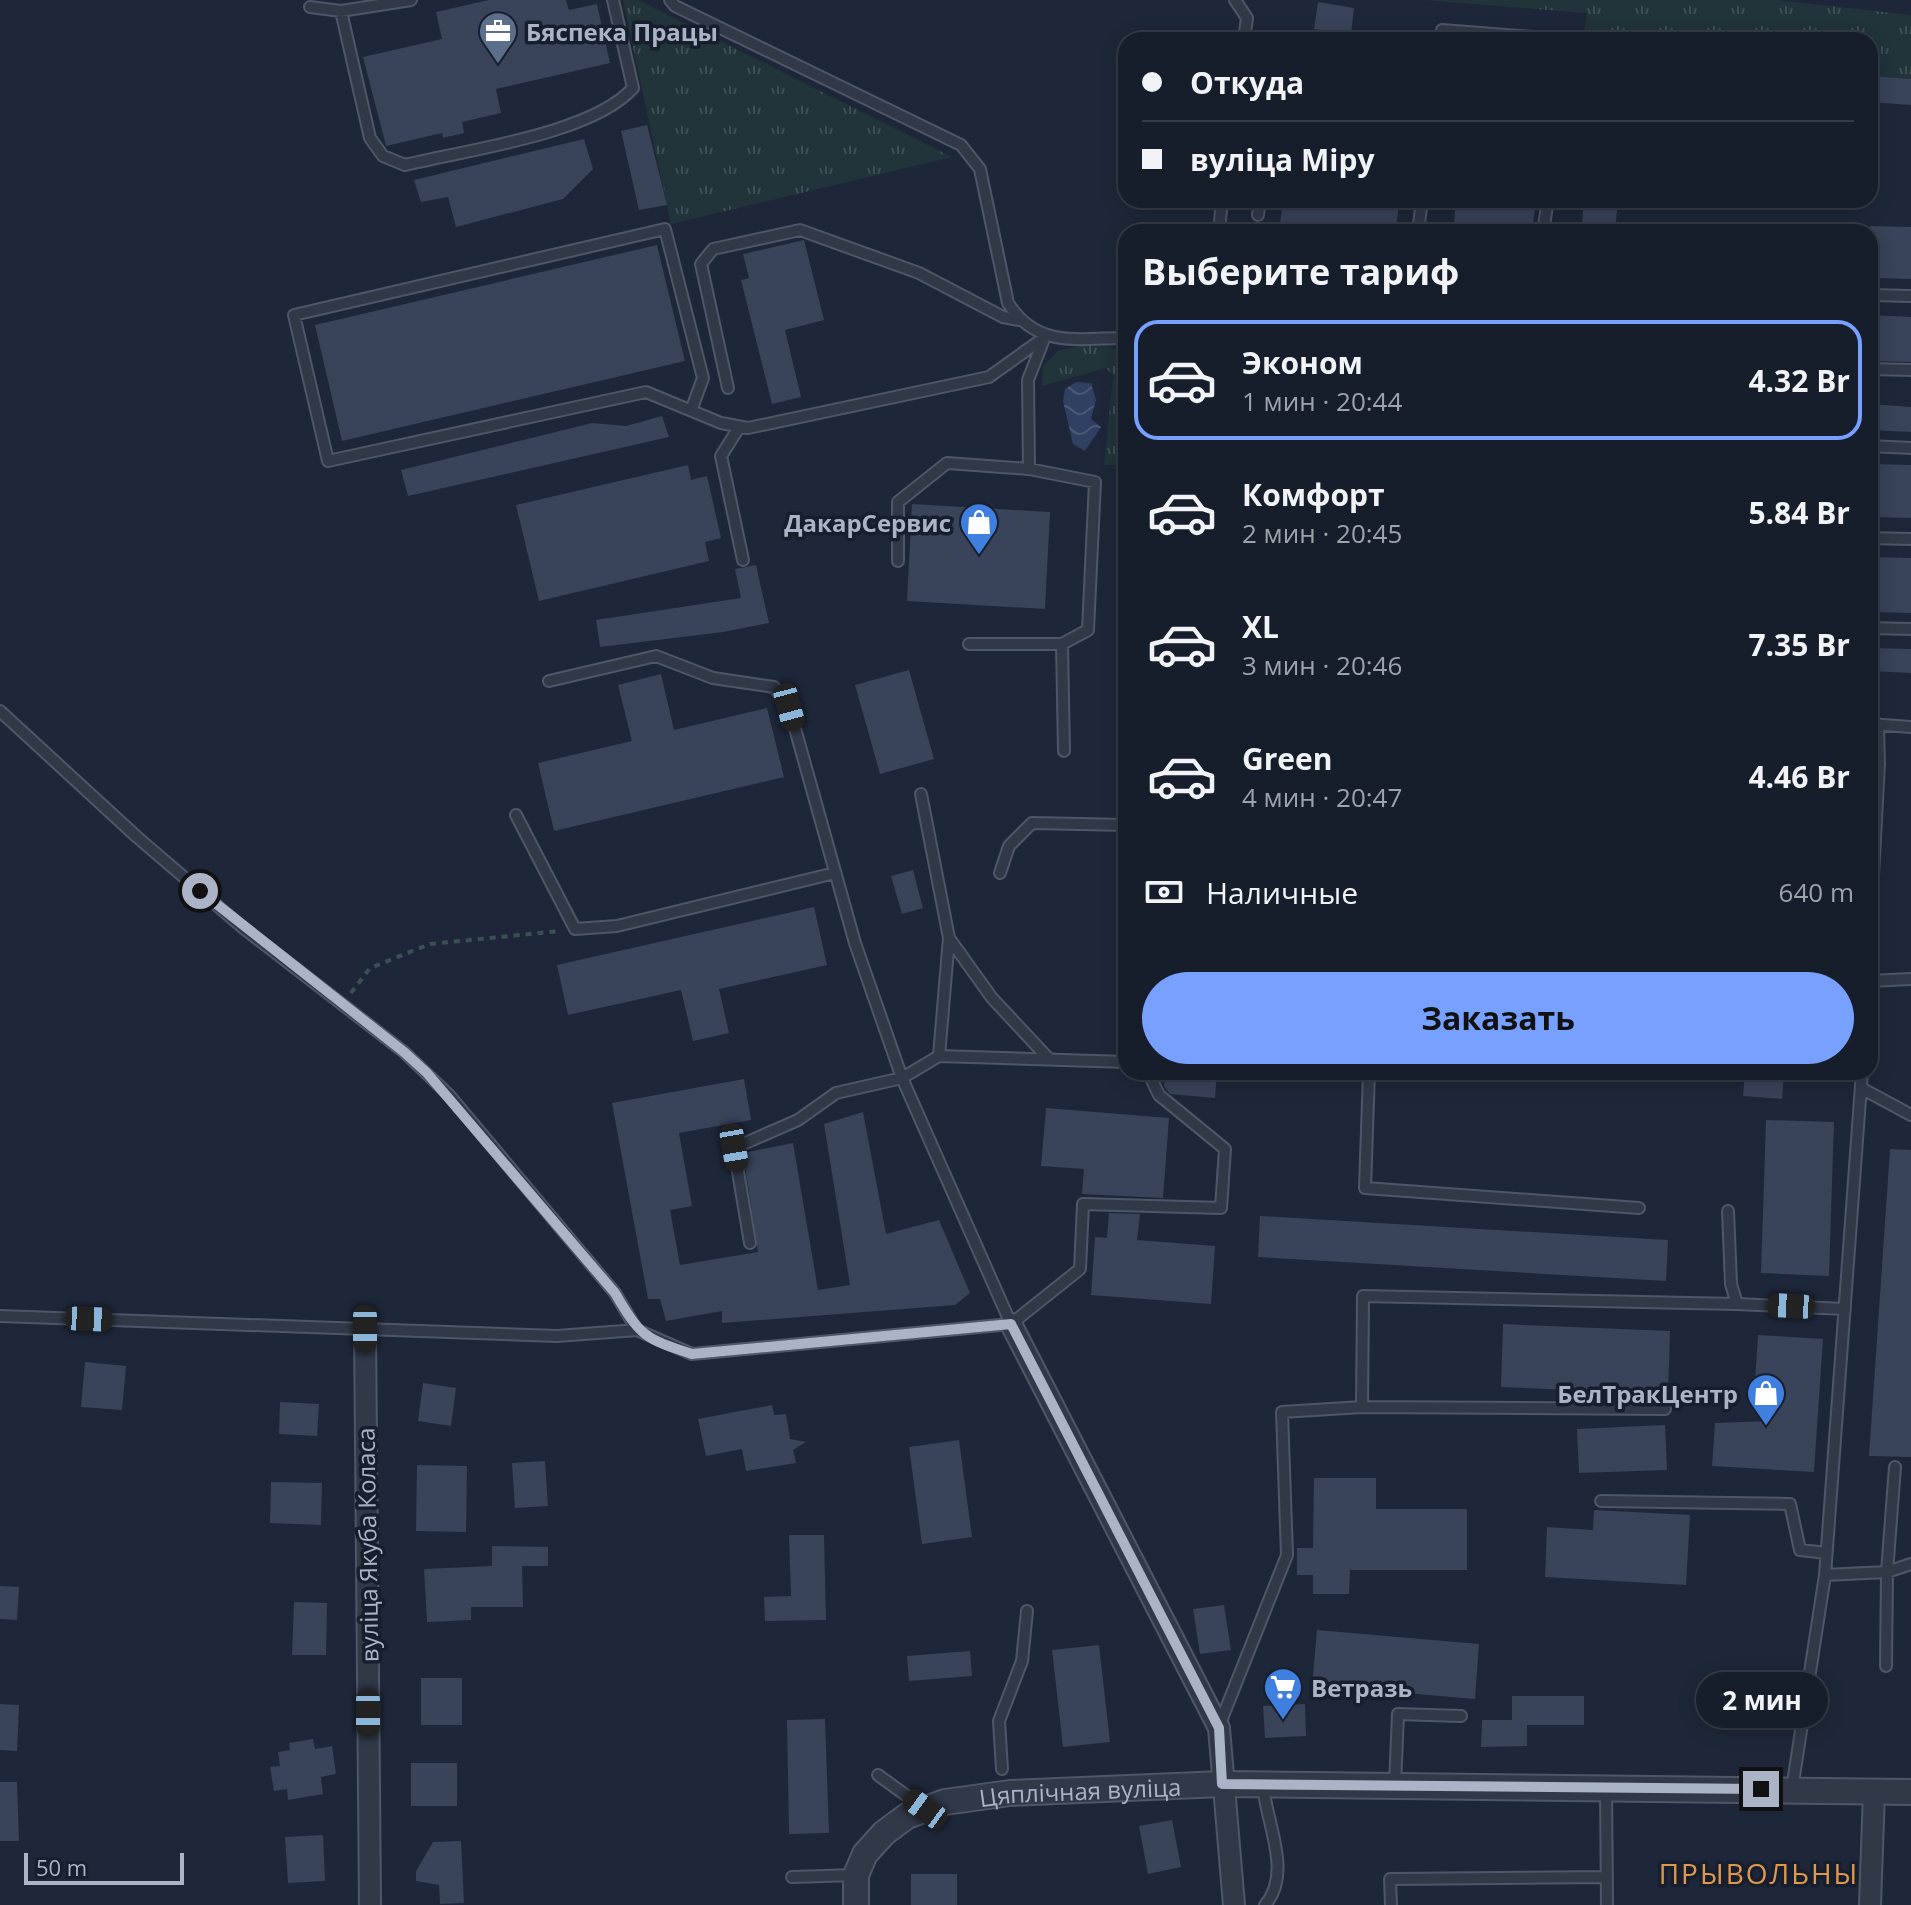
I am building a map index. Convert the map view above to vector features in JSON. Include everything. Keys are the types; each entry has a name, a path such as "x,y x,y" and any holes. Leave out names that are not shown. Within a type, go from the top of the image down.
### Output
{"street":[{"path":"1011,1324 1219,1728 1234,1905"},
{"name":"вуліца Якуба Коласа","path":"365,1329 370,1905"},
{"name":"Цяплічная вуліца","path":"856,1875 865,1854 884,1833 907,1816 945,1802 1010,1793 1222,1784 1911,1792"},
{"path":"1870,1905 1874,1792"},
{"path":"856,1875 856,1905"}],"lane":[{"path":"310,7 341,11 411,0"},
{"path":"341,11 370,138 383,156 405,165 574,124 621,101 633,88 613,0"},
{"path":"670,0 675,6 961,145 980,169 1008,303 1019,320"},
{"path":"1235,0 1247,18 1245,32"},
{"path":"1442,32 1468,32"},
{"path":"1258,215 1259,208"},
{"path":"692,408 703,378 665,229 294,315 328,461 646,392 738,429 989,377 1045,337"},
{"path":"728,388 701,264 713,249 800,230 919,273 1003,317 1019,320 1045,337 1118,338"},
{"path":"1878,295 1911,296"},
{"path":"1029,469 1028,380 1045,337"},
{"path":"1878,369 1911,370"},
{"path":"738,429 721,456 743,560"},
{"path":"1878,446 1911,448"},
{"path":"898,561 898,502 947,463 1029,469 1095,482 1088,630 1062,644 969,644"},
{"path":"1878,538 1911,539"},
{"path":"1878,628 1911,629"},
{"path":"1062,644 1064,751"},
{"path":"549,681 656,656 713,678 774,687 789,707 855,943 902,1078 1011,1324"},
{"path":"0,711 137,837 242,927 404,1052 449,1095 615,1293 637,1330 661,1344 692,1354 1011,1324 1080,1269 1083,1204 1221,1208 1225,1149 1159,1095 1152,1080"},
{"path":"1878,724 1911,727"},
{"path":"1878,756 1878,780"},
{"path":"921,794 949,938 939,1056"},
{"path":"516,815 575,929 617,926 835,873"},
{"path":"1000,873 1009,846 1032,823 1118,825"},
{"path":"949,938 992,998 1049,1059"},
{"path":"1878,981 1911,979"},
{"path":"750,1243 734,1148 798,1120 836,1093 902,1078 939,1056 1118,1062"},
{"path":"1369,1080 1365,1188 1639,1208"},
{"path":"1792,1789 1825,1575 1862,1080"},
{"path":"1861,1088 1911,1115"},
{"path":"1728,1211 1731,1284 1737,1304"},
{"path":"1362,1407 1363,1296 1845,1309"},
{"path":"0,1316 557,1336 637,1330"},
{"path":"1219,1728 1287,1555 1282,1412 1362,1407 1665,1409"},
{"path":"1886,1666 1887,1572 1895,1467"},
{"path":"1601,1501 1790,1504 1800,1550 1826,1553"},
{"path":"1825,1575 1887,1572 1911,1564"},
{"path":"1002,1769 999,1721 1022,1661 1027,1611"},
{"path":"1395,1787 1398,1714 1461,1716"},
{"path":"878,1775 925,1809"},
{"path":"1263,1785 1279,1875 1273,1896 1265,1905"},
{"path":"1606,1789 1607,1905"},
{"path":"792,1877 856,1875"},
{"path":"1391,1905 1390,1879 1607,1877"}],"path":[{"path":"342,1004 370,968 430,944 575,929"}],"green space":[{"path":"623,0 638,0 952,157 671,224"},
{"path":"1423,0 1775,0 1911,15 1911,79 1878,77 1878,32 1584,32 1587,13"},
{"path":"1084,345 1107,346 1118,351 1118,465 1104,465 1113,375 1106,368 1042,386 1043,366 1058,351"}],"water":[{"path":"1076,382 1091,383 1096,400 1091,419 1101,427 1085,451 1073,444 1063,401 1065,389"}],"building":[{"path":"489,0 566,0 569,10 597,4 610,63 496,89 501,113 462,122 464,133 443,138 442,133 386,146 363,57 442,39 436,12"},
{"path":"1318,2 1354,8 1351,32 1314,29"},
{"path":"1878,77 1911,79 1911,105 1878,103"},
{"path":"647,125 667,205 639,210 621,131"},
{"path":"584,139 593,169 563,199 456,227 448,197 421,202 414,180"},
{"path":"1282,208 1399,208 1396,224 1280,224"},
{"path":"1455,208 1535,208 1533,224 1454,224"},
{"path":"1583,208 1617,208 1616,224 1582,224"},
{"path":"1878,226 1911,227 1911,279 1878,278"},
{"path":"804,240 824,320 785,330 801,397 772,404 741,280 749,278 743,254"},
{"path":"657,245 685,361 342,441 315,325"},
{"path":"1878,315 1911,317 1911,362 1878,361"},
{"path":"1878,405 1911,407 1911,432 1878,430"},
{"path":"662,416 669,437 408,496 401,470 592,423 626,426"},
{"path":"1878,464 1911,465 1911,518 1878,517"},
{"path":"688,465 691,480 707,476 721,538 705,542 709,561 539,601 516,505"},
{"name":"ДакарСервис","path":"912,504 1050,512 1045,609 907,601"},
{"path":"1878,557 1911,558 1911,613 1878,612"},
{"path":"756,565 769,623 723,632 600,647 596,620 741,598 735,569"},
{"path":"1878,648 1911,649 1911,673 1878,671"},
{"path":"909,670 934,759 880,774 855,685"},
{"path":"661,674 674,730 767,708 784,777 554,831 538,763 632,741 618,685"},
{"path":"913,870 923,908 902,914 891,876"},
{"path":"814,907 827,965 719,989 729,1033 693,1041 681,990 568,1015 557,965"},
{"path":"744,1079 751,1120 679,1133 692,1206 670,1210 680,1265 758,1252 743,1153 793,1143 818,1290 850,1285 824,1124 863,1112 886,1234 939,1220 970,1293 955,1305 722,1323 722,1311 666,1321 660,1299 648,1299 612,1103"},
{"path":"1164,1080 1216,1080 1215,1098 1170,1094 1164,1086"},
{"path":"1744,1080 1783,1080 1782,1099 1743,1096"},
{"path":"1046,1108 1169,1118 1163,1198 1082,1194 1084,1169 1041,1166"},
{"path":"1766,1120 1834,1122 1829,1276 1761,1273"},
{"path":"1890,1149 1911,1150 1911,1457 1869,1456"},
{"path":"1109,1213 1140,1214 1137,1240 1215,1246 1211,1304 1091,1295 1095,1237 1107,1238"},
{"path":"1260,1216 1668,1240 1666,1281 1258,1257"},
{"path":"1503,1324 1670,1331 1668,1394 1501,1387"},
{"name":"БелТракЦентр","path":"1758,1335 1823,1339 1814,1472 1712,1466 1715,1423 1771,1421 1772,1398 1754,1397"},
{"path":"85,1362 126,1366 122,1410 81,1407"},
{"path":"423,1383 456,1388 451,1426 418,1421"},
{"path":"280,1402 319,1404 317,1436 279,1434"},
{"path":"772,1405 774,1415 786,1414 790,1439 806,1442 793,1450 796,1463 746,1471 742,1449 706,1456 698,1419"},
{"path":"1665,1425 1667,1470 1579,1473 1577,1429"},
{"path":"959,1440 972,1537 922,1544 909,1447"},
{"path":"545,1461 548,1506 515,1508 512,1463"},
{"path":"417,1465 467,1466 466,1532 416,1531"},
{"path":"1314,1478 1376,1478 1376,1509 1467,1509 1467,1570 1350,1570 1349,1594 1313,1594 1313,1575 1297,1575 1297,1548 1313,1548"},
{"path":"271,1482 322,1483 321,1525 270,1523"},
{"path":"1594,1510 1690,1515 1686,1585 1545,1577 1547,1527 1593,1530"},
{"path":"789,1535 824,1535 826,1620 765,1621 764,1597 791,1596"},
{"path":"492,1546 548,1547 548,1566 522,1566 523,1607 471,1607 471,1620 427,1622 424,1569 492,1566"},
{"path":"0,1586 19,1587 17,1620 0,1619"},
{"path":"294,1602 327,1603 326,1655 292,1655"},
{"path":"1224,1605 1231,1650 1200,1654 1193,1609"},
{"path":"1317,1630 1479,1644 1475,1699 1312,1685"},
{"path":"1099,1645 1110,1742 1063,1747 1052,1650"},
{"path":"970,1651 972,1676 909,1681 907,1656"},
{"path":"421,1678 462,1678 462,1725 421,1725"},
{"path":"1512,1696 1584,1696 1584,1725 1527,1725 1527,1746 1481,1747 1482,1720 1512,1720"},
{"path":"0,1704 19,1705 17,1751 0,1750"},
{"path":"1305,1704 1306,1736 1265,1738 1263,1706"},
{"path":"825,1719 829,1833 789,1834 787,1720"},
{"path":"313,1739 315,1749 332,1746 336,1774 321,1777 323,1794 288,1800 287,1789 274,1791 270,1767 280,1766 278,1752 290,1750 289,1743"},
{"path":"411,1763 457,1763 457,1806 411,1806"},
{"path":"0,1782 17,1782 19,1841 0,1841"},
{"path":"1172,1820 1181,1867 1148,1874 1139,1826"},
{"path":"323,1835 325,1881 288,1883 285,1837"},
{"path":"461,1841 464,1903 440,1904 439,1885 416,1881 416,1871 433,1842"},
{"path":"911,1874 957,1874 957,1905 911,1905"}],"place":[{"name":"Бяспека Працы","path":"498,65"},
{"name":"ДакарСервис","path":"979,556"},
{"name":"БелТракЦентр","path":"1766,1427"},
{"name":"Ветразь","path":"1283,1721"}],"district":[{"name":"ПРЫВОЛЬНЫ","path":"1759,1873"}],"route":[{"path":"200,891 404,1052 449,1095 615,1293 637,1330 661,1344 692,1354 1011,1324 1219,1728 1222,1784 1761,1789"}]}
